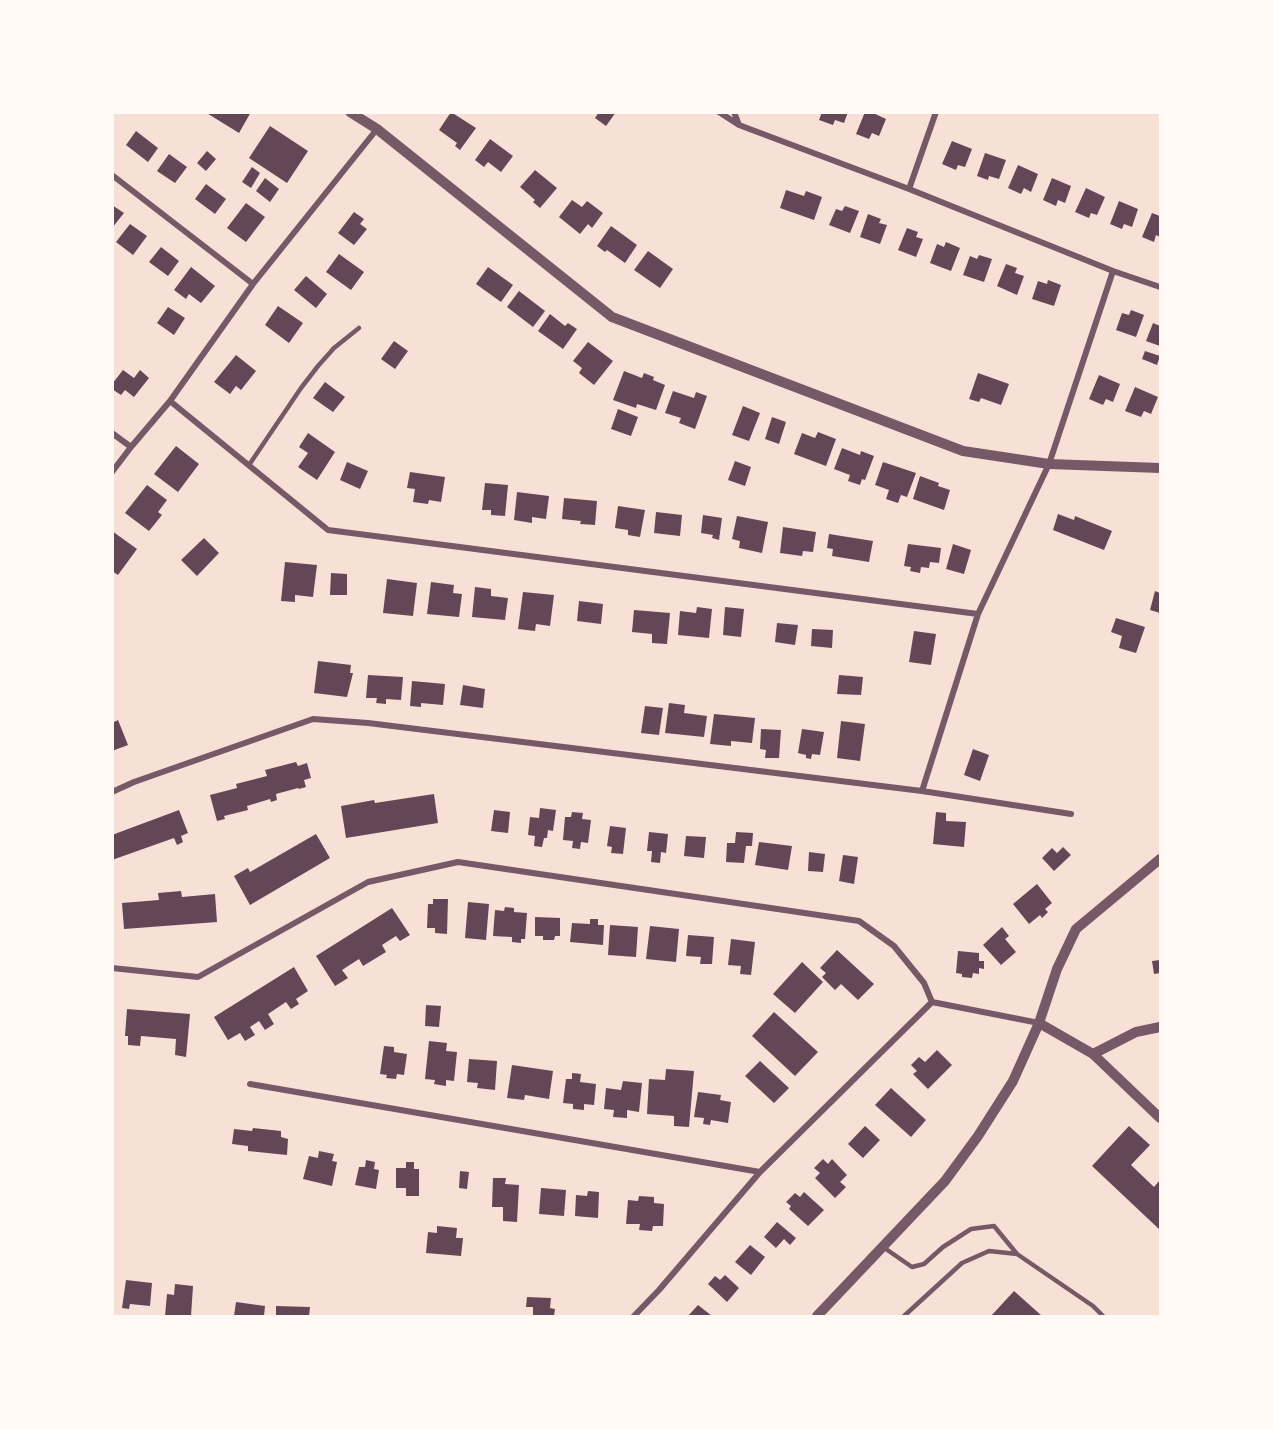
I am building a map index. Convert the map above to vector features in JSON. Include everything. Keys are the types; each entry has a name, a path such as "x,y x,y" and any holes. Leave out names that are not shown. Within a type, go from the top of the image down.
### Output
{"street":[{"path":"350,112 377,129 612,317 963,451 1049,464 1161,468"},
{"path":"719,112 739,125 909,189 1113,271 1161,287"},
{"path":"735,112 739,125"},
{"path":"909,189 936,112"},
{"path":"112,472 170,401 253,284 377,129"},
{"path":"112,175 253,284"},
{"path":"922,791 978,614 1049,464 1113,271"},
{"path":"170,401 328,530 978,614"},
{"path":"112,433 131,447"},
{"path":"112,792 134,782 313,719 368,723 922,791 1071,814"},
{"path":"817,1317 945,1181 978,1136 1013,1081 1039,1023 1057,969 1076,929 1161,859"},
{"path":"112,968 198,977 368,882 459,862 859,921 894,946 924,983 932,1002"},
{"path":"932,1002 1039,1023 1093,1054 1161,1118"},
{"path":"634,1317 760,1172 932,1002"},
{"path":"1093,1054 1136,1032 1161,1027"},
{"path":"250,1084 760,1172"}],"lane":[{"path":"249,465 318,366 334,348 359,328"},
{"path":"883,1246 912,1267 924,1264 971,1229 994,1226 1017,1254 1093,1306 1103,1317"},
{"path":"904,1317 962,1263 989,1251 1017,1254"}],"building":[{"path":"205,112 251,112 239,133"},
{"path":"451,112 476,128 460,150 455,146 457,143 439,130"},
{"path":"599,112 616,112 606,126 595,118"},
{"path":"822,112 848,112 844,123 835,120 833,125 819,120"},
{"path":"865,112 871,112 886,119 879,136 872,133 869,139 856,134"},
{"path":"270,126 308,151 287,183 249,158"},
{"path":"136,131 158,148 148,162 126,145"},
{"path":"490,139 513,156 501,172 488,162 484,167 475,160"},
{"path":"952,141 972,149 965,167 958,165 956,170 942,164"},
{"path":"207,151 216,159 206,171 197,163"},
{"path":"985,153 1006,160 999,179 989,176 988,180 977,176"},
{"path":"169,154 187,167 175,183 157,171"},
{"path":"1018,165 1038,174 1031,192 1024,188 1021,194 1008,188"},
{"path":"252,167 260,173 251,188 242,182"},
{"path":"535,170 557,188 540,208 533,202 535,200 520,187"},
{"path":"265,178 279,189 270,202 256,191"},
{"path":"1052,178 1071,186 1065,203 1058,200 1056,206 1043,200"},
{"path":"206,184 226,199 215,214 195,199"},
{"path":"1086,188 1105,197 1097,215 1091,213 1089,218 1075,212"},
{"path":"786,190 804,196 806,191 822,197 814,220 780,208"},
{"path":"572,200 582,207 587,201 603,213 592,228 588,224 580,234 559,217"},
{"path":"1119,201 1138,209 1132,227 1124,224 1122,229 1110,224"},
{"path":"246,203 265,217 246,242 227,228"},
{"path":"112,205 124,213 112,228"},
{"path":"845,206 859,211 850,233 829,225 836,209 842,211"},
{"path":"354,212 364,219 360,224 367,229 354,245 338,233"},
{"path":"1152,213 1160,216 1160,237 1156,235 1154,242 1142,237"},
{"path":"868,214 881,219 879,223 887,225 880,244 860,237"},
{"path":"130,224 147,236 133,255 116,242"},
{"path":"611,226 637,245 625,263 597,246"},
{"path":"907,228 918,232 916,237 923,239 916,257 898,250"},
{"path":"946,242 960,248 951,271 930,263 937,244 944,247"},
{"path":"161,247 179,261 168,276 149,262"},
{"path":"648,251 673,269 660,288 634,270"},
{"path":"339,254 364,272 351,290 326,272"},
{"path":"979,255 992,259 984,282 963,275 970,256 977,259"},
{"path":"1006,264 1017,268 1015,273 1024,276 1017,295 997,286"},
{"path":"191,267 215,286 201,303 189,294 186,299 174,290"},
{"path":"488,267 513,285 501,302 476,284"},
{"path":"306,276 327,294 316,308 294,290"},
{"path":"1048,280 1061,285 1054,306 1032,299 1038,281 1047,284"},
{"path":"519,291 545,311 533,327 507,307"},
{"path":"278,306 303,323 289,343 265,325"},
{"path":"168,307 185,318 174,335 157,323"},
{"path":"1131,310 1144,315 1136,337 1116,330 1122,313 1129,315"},
{"path":"550,314 565,326 568,323 577,329 563,349 538,331"},
{"path":"1153,323 1160,326 1160,346 1146,341"},
{"path":"394,341 408,351 395,369 381,359"},
{"path":"588,342 613,361 594,385 579,373 582,368 573,361"},
{"path":"1145,351 1160,356 1157,365 1142,359"},
{"path":"236,355 256,371 241,390 236,386 230,394 214,382"},
{"path":"123,370 134,378 140,370 149,378 134,397 125,390 121,395 112,389 112,384"},
{"path":"624,371 642,378 644,373 665,385 656,410 637,404 636,408 613,400"},
{"path":"978,373 1009,384 1001,405 981,398 979,402 969,399"},
{"path":"1099,375 1120,384 1113,402 1106,399 1103,405 1089,399"},
{"path":"325,382 345,397 333,412 313,398"},
{"path":"1135,387 1158,397 1151,414 1144,411 1141,417 1125,411"},
{"path":"673,391 694,398 696,392 707,396 695,429 679,423 681,418 665,413"},
{"path":"743,406 760,413 749,441 732,435"},
{"path":"618,409 638,417 631,436 611,429"},
{"path":"772,417 786,422 779,444 765,439"},
{"path":"818,432 836,439 826,466 794,454 802,433 815,438"},
{"path":"308,433 335,452 317,480 298,467 308,453 299,447"},
{"path":"176,446 199,464 178,492 154,474"},
{"path":"842,448 860,455 861,451 874,456 865,480 862,479 860,485 848,481 850,475 834,469"},
{"path":"735,461 751,467 745,486 728,480"},
{"path":"347,462 368,471 360,489 340,480"},
{"path":"883,462 916,473 907,497 901,495 898,503 886,499 889,490 875,485"},
{"path":"410,472 445,477 441,502 429,500 428,504 413,502 415,489 407,488"},
{"path":"920,476 950,490 944,510 913,499"},
{"path":"485,483 508,485 505,516 491,515 491,510 482,510"},
{"path":"147,485 167,500 158,512 162,515 149,531 125,513"},
{"path":"517,492 549,496 546,519 532,517 532,523 514,520"},
{"path":"564,498 597,501 595,525 562,519"},
{"path":"618,506 645,510 640,537 628,535 628,530 615,528"},
{"path":"656,512 682,515 680,536 654,533"},
{"path":"1058,514 1074,520 1075,516 1112,531 1104,550 1053,530"},
{"path":"703,515 722,518 719,540 712,538 713,535 701,533"},
{"path":"737,516 768,522 762,553 739,548 740,541 732,539"},
{"path":"783,527 816,532 813,552 803,551 802,556 780,553"},
{"path":"112,531 137,549 118,575 112,571"},
{"path":"829,534 873,541 869,562 832,556 833,549 827,548"},
{"path":"204,538 219,553 197,576 181,560"},
{"path":"908,544 941,548 939,563 930,562 929,568 921,567 920,573 910,571 911,567 904,566"},
{"path":"953,544 971,550 964,574 946,569"},
{"path":"285,562 317,565 313,597 295,595 295,602 281,601"},
{"path":"331,573 347,574 347,595 330,595"},
{"path":"387,579 417,583 413,616 383,613"},
{"path":"431,582 454,585 453,593 462,594 459,617 427,614"},
{"path":"475,587 491,589 491,596 508,598 505,620 472,617"},
{"path":"1155,591 1160,593 1160,613 1150,610"},
{"path":"523,592 554,595 550,626 536,624 535,631 518,629"},
{"path":"579,601 603,604 601,624 577,621"},
{"path":"697,607 712,609 709,638 678,635 680,611 696,613"},
{"path":"725,607 744,609 741,637 723,635"},
{"path":"634,610 670,613 667,644 652,643 652,634 632,632"},
{"path":"1116,618 1145,627 1136,653 1119,648 1122,636 1111,632"},
{"path":"777,623 798,625 795,645 775,642"},
{"path":"812,629 833,630 832,648 811,646"},
{"path":"914,631 936,634 931,665 909,662"},
{"path":"318,661 351,665 350,673 353,673 347,697 314,693"},
{"path":"368,675 403,677 401,700 386,699 386,704 376,703 377,698 366,698"},
{"path":"839,675 863,677 861,695 837,694"},
{"path":"412,681 445,684 443,705 421,703 421,707 410,706"},
{"path":"463,685 485,689 483,708 460,705"},
{"path":"669,703 685,705 684,713 707,716 704,737 665,733"},
{"path":"645,706 663,708 659,735 641,733"},
{"path":"714,714 755,718 752,743 731,741 731,746 710,744"},
{"path":"118,720 128,745 112,751 112,723"},
{"path":"841,721 865,724 860,761 837,758"},
{"path":"761,729 781,730 779,758 765,758 766,750 760,749"},
{"path":"802,729 824,732 820,755 812,754 811,759 798,753"},
{"path":"973,749 989,755 980,781 964,775"},
{"path":"296,762 298,766 307,763 311,778 304,780 306,787 276,794 277,800 271,802 270,799 247,806 248,810 224,816 225,819 217,821 210,795 237,788 236,784 267,776 265,770"},
{"path":"434,794 438,823 346,838 341,806"},
{"path":"540,808 556,810 553,831 548,830 542,847 534,846 535,836 528,835 530,817 539,818"},
{"path":"179,810 188,833 181,836 183,842 177,845 174,838 112,860 112,835"},
{"path":"494,810 510,812 508,833 491,831"},
{"path":"572,812 583,813 582,819 591,820 588,843 581,842 580,849 572,848 573,841 563,840 565,817 571,817"},
{"path":"936,812 946,813 946,821 966,822 964,847 933,844"},
{"path":"610,826 626,828 623,854 611,853 612,847 607,846"},
{"path":"649,832 668,834 666,853 661,852 660,863 651,862 652,851 647,851"},
{"path":"736,832 753,833 752,846 746,846 744,863 726,862 727,843 735,843"},
{"path":"316,834 330,858 250,905 234,876 248,868 250,872"},
{"path":"686,836 706,837 704,858 684,856"},
{"path":"759,842 792,846 788,870 755,865"},
{"path":"1063,847 1071,855 1054,871 1042,858 1052,848 1057,853"},
{"path":"809,852 825,854 823,872 808,871"},
{"path":"843,855 858,857 854,884 839,881"},
{"path":"1037,884 1052,903 1045,909 1048,912 1042,918 1040,915 1029,924 1013,904"},
{"path":"181,891 182,897 215,894 217,922 124,929 122,903 159,900 158,893"},
{"path":"433,899 448,899 447,934 435,933 435,928 427,928 428,904 433,904"},
{"path":"468,902 489,904 486,940 465,938"},
{"path":"505,907 514,908 514,912 527,913 525,939 521,939 521,943 512,942 512,937 493,936 495,910 504,911"},
{"path":"392,908 410,935 400,941 396,936 382,945 386,952 363,966 359,959 342,970 348,978 335,986 316,956"},
{"path":"535,917 560,918 560,936 555,936 554,940 543,940 543,936 535,936"},
{"path":"590,919 598,919 598,925 604,925 603,945 570,942 572,923 590,924"},
{"path":"610,925 638,927 636,957 608,955"},
{"path":"650,926 679,929 676,962 646,959"},
{"path":"1002,927 1009,936 1005,939 1016,952 1001,965 983,945"},
{"path":"688,935 714,937 712,964 700,964 701,957 686,956"},
{"path":"731,939 755,942 751,975 740,974 741,966 728,965"},
{"path":"837,950 874,984 858,1000 841,984 835,990 822,977 826,973 820,968"},
{"path":"958,951 979,953 979,961 984,961 984,969 979,968 979,974 973,973 972,978 962,977 962,974 956,973"},
{"path":"1160,960 1160,973 1154,974 1152,961"},
{"path":"802,962 823,982 795,1013 773,994"},
{"path":"294,967 308,991 296,999 299,1004 291,1009 286,1002 268,1014 274,1024 265,1030 259,1021 250,1027 255,1035 245,1041 240,1033 228,1040 214,1017"},
{"path":"426,1005 441,1006 439,1027 425,1026"},
{"path":"127,1009 190,1014 186,1057 175,1055 176,1039 141,1036 140,1046 128,1045 128,1036 125,1036"},
{"path":"774,1012 818,1052 795,1076 752,1036"},
{"path":"429,1041 447,1043 446,1051 457,1052 454,1081 446,1080 446,1086 434,1084 435,1080 425,1079"},
{"path":"384,1046 394,1047 394,1052 407,1054 404,1075 397,1074 396,1079 386,1078 387,1075 380,1074"},
{"path":"937,1050 952,1065 928,1089 913,1074 917,1071 911,1065 919,1057 925,1062"},
{"path":"469,1059 497,1061 495,1090 477,1088 478,1083 467,1082"},
{"path":"760,1061 789,1088 774,1103 745,1076"},
{"path":"512,1065 553,1071 549,1099 525,1095 524,1100 507,1098"},
{"path":"666,1069 694,1071 689,1127 674,1126 674,1116 647,1114 649,1079 665,1080"},
{"path":"572,1073 581,1074 580,1082 596,1084 594,1105 584,1104 584,1110 573,1109 573,1104 563,1103 566,1079 572,1079"},
{"path":"623,1081 642,1083 639,1112 627,1110 627,1118 613,1117 614,1110 604,1109 606,1088 621,1090"},
{"path":"891,1088 926,1120 911,1137 875,1105"},
{"path":"698,1092 721,1095 720,1100 731,1102 728,1123 711,1120 710,1125 703,1124 704,1118 694,1117"},
{"path":"865,1126 880,1140 863,1158 848,1144"},
{"path":"1129,1126 1150,1145 1131,1165 1154,1187 1160,1180 1160,1230 1092,1166"},
{"path":"253,1128 281,1131 281,1137 288,1139 287,1155 248,1151 248,1146 232,1144 234,1129 252,1131"},
{"path":"319,1151 334,1154 332,1161 337,1162 332,1186 303,1179 309,1156 318,1158"},
{"path":"823,1159 828,1164 832,1159 847,1175 840,1182 846,1187 835,1198 815,1178 820,1173 814,1168"},
{"path":"366,1160 375,1162 374,1169 379,1170 376,1189 355,1185 359,1167 365,1167"},
{"path":"406,1162 414,1162 414,1169 419,1169 419,1196 406,1196 406,1188 396,1188 396,1168 406,1168"},
{"path":"460,1171 469,1172 467,1189 459,1188"},
{"path":"493,1178 506,1178 505,1184 519,1185 517,1222 503,1221 503,1207 492,1207"},
{"path":"541,1188 566,1190 564,1216 539,1214"},
{"path":"588,1191 599,1192 598,1218 575,1216 576,1195 587,1196"},
{"path":"804,1192 824,1210 808,1226 789,1209 791,1206 786,1202 795,1193 800,1197"},
{"path":"639,1196 654,1197 654,1203 664,1204 663,1226 653,1226 652,1231 639,1230 640,1224 626,1224 628,1200 638,1201"},
{"path":"777,1222 796,1238 790,1245 784,1239 776,1248 764,1237"},
{"path":"437,1226 457,1228 456,1238 463,1238 461,1256 426,1253 428,1232 437,1233"},
{"path":"750,1245 765,1257 751,1275 735,1262"},
{"path":"725,1275 739,1288 727,1302 708,1284 715,1276 720,1280"},
{"path":"126,1280 152,1283 150,1306 130,1304 129,1309 122,1308"},
{"path":"175,1284 193,1286 191,1316 165,1316 167,1294 174,1295"},
{"path":"1014,1291 1042,1316 991,1316"},
{"path":"527,1297 551,1298 550,1308 555,1309 554,1316 533,1316 533,1307 526,1307"},
{"path":"236,1302 265,1306 264,1316 234,1316"},
{"path":"698,1305 712,1316 688,1316"},
{"path":"276,1306 310,1307 309,1316 276,1316"}]}
